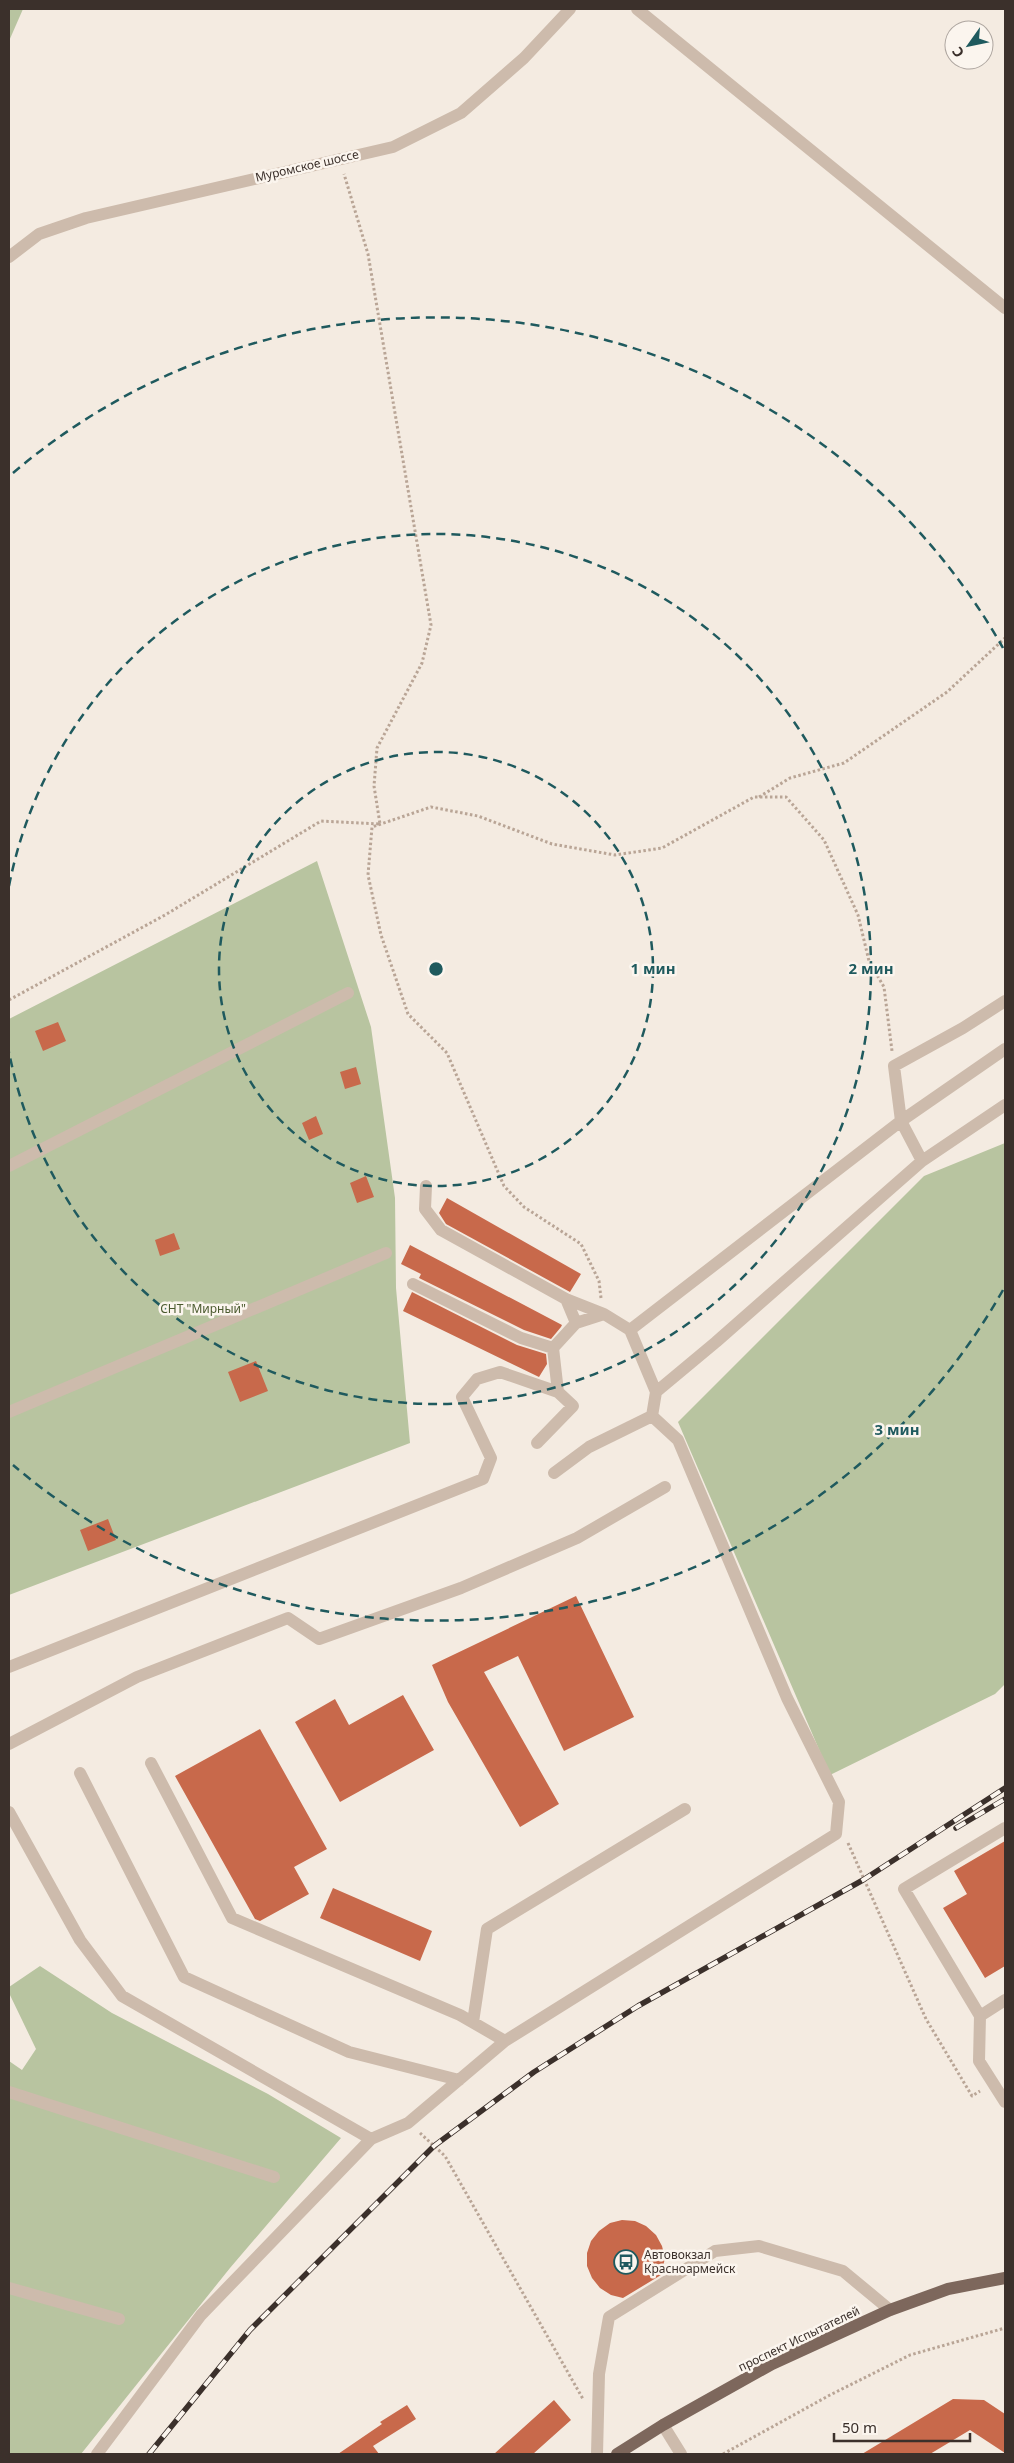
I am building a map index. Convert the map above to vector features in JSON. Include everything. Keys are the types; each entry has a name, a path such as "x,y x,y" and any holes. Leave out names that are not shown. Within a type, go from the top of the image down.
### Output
{"main road":[{"name":"проспект Испытателей","path":"616,2454 663,2425 772,2364 890,2310 948,2289 1005,2278"}],"street":[{"name":"Муромское шоссе","path":"9,257 38,234 86,218 393,147 461,113 524,58 570,9"},
{"path":"637,9 1005,308"},
{"path":"9,1166 348,993"},
{"path":"922,1161 901,1121 894,1066 963,1028 1005,1002"},
{"path":"630,1330 901,1121 1005,1049"},
{"path":"656,1392 724,1336 922,1161 1005,1105"},
{"path":"426,1186 425,1210 441,1230 566,1299 604,1314 630,1330 656,1392 652,1416"},
{"path":"9,1412 386,1253"},
{"path":"413,1284 521,1338 553,1348"},
{"path":"566,1299 576,1323"},
{"path":"558,1392 553,1348 576,1323 604,1314"},
{"path":"9,1667 483,1479 492,1458 462,1397 477,1379 500,1372 558,1392 573,1406 537,1443"},
{"path":"554,1472 589,1447 652,1416"},
{"path":"97,2454 201,2315 371,2139 408,2123 505,2041 836,1834 839,1802 786,1698 678,1440 652,1416"},
{"path":"9,1744 137,1677 288,1618 319,1640 461,1588 577,1538 665,1487"},
{"path":"151,1763 232,1918 473,2022 505,2041"},
{"path":"80,1773 184,1977 350,2052 459,2080"},
{"path":"473,2022 487,1929 685,1809"},
{"path":"9,1812 80,1940 122,1996 371,2139"},
{"path":"1005,1828 904,1888 980,2016 979,2061 1005,2102"},
{"path":"980,2016 1005,2000"},
{"path":"9,2092 274,2177"},
{"path":"598,2454 599,2374 608,2317 715,2251 759,2246 843,2272 890,2310"},
{"path":"9,2288 119,2319"},
{"path":"663,2425 681,2454"}],"path":[{"path":"339,159 350,187 368,254 431,625 422,664 377,748 374,786 380,824"},
{"path":"758,797 790,778 844,764 947,692 1005,638"},
{"path":"604,1314 599,1281 581,1244 524,1207 504,1186 447,1053 408,1014 381,935 368,875 372,827 430,807 478,816 552,844 615,855 662,848 754,797 786,798 824,840 858,915 870,961 884,988 894,1066"},
{"path":"9,1000 165,915 321,821 380,824"},
{"path":"837,1822 926,2019 972,2096 993,2082"},
{"path":"408,2123 445,2156 583,2399"},
{"path":"723,2454 814,2404 910,2355 1005,2328"}],"green space":[{"path":"9,9 23,9 9,41"},
{"name":"СНТ \"Мирный\"","path":"317,861 371,1027 395,1198 396,1288 410,1443 9,1595 9,1019"},
{"path":"1005,1143 1005,1684 995,1694 830,1775 678,1422 924,1176"},
{"path":"40,1966 112,2013 268,2094 341,2138 230,2268 81,2454 9,2454 9,2061 22,2070 36,2049 9,1993 9,1987"}],"building":[{"path":"58,1022 66,1041 43,1051 35,1031"},
{"path":"356,1067 361,1084 345,1089 340,1072"},
{"path":"316,1116 323,1134 309,1140 302,1123"},
{"path":"366,1176 374,1197 357,1203 350,1183"},
{"path":"447,1198 581,1274 570,1292 446,1224 439,1213"},
{"path":"174,1233 180,1249 160,1256 155,1240"},
{"path":"410,1245 562,1325 561,1327 551,1339 524,1330 419,1278 421,1274 401,1264"},
{"path":"412,1292 517,1345 546,1354 547,1364 539,1377 403,1311"},
{"path":"256,1361 268,1391 240,1402 228,1372"},
{"path":"108,1519 116,1540 88,1551 80,1530"},
{"path":"576,1596 634,1717 564,1751 518,1656 484,1672 559,1804 520,1827 448,1702 432,1665"},
{"path":"403,1695 434,1750 340,1802 295,1722 335,1699 349,1725"},
{"path":"260,1729 327,1849 294,1867 309,1894 260,1921 255,1919 175,1776"},
{"path":"1005,1841 1005,1966 985,1978 943,1908 967,1894 954,1871"},
{"path":"333,1888 432,1931 420,1961 320,1918"},
{"name":"Автовокзал Красноармейск","path":"622,2220 635,2221 646,2226 656,2235 662,2246 665,2258 661,2275 623,2298 611,2295 600,2288 592,2278 587,2266 587,2253 591,2241 599,2231 610,2223"},
{"path":"953,2399 984,2400 1005,2414 1005,2453 970,2430 930,2454 862,2454"},
{"path":"554,2400 571,2420 533,2454 494,2454"},
{"path":"407,2405 416,2419 373,2446 379,2454 338,2454 382,2424 380,2422"}],"railway":[{"path":"149,2454 250,2330 434,2146 534,2072 638,2006 863,1880 1005,1788"},
{"path":"956,1828 1005,1799"}],"place":[{"name":"Автовокзал Красноармейск","path":"626,2262"}]}
